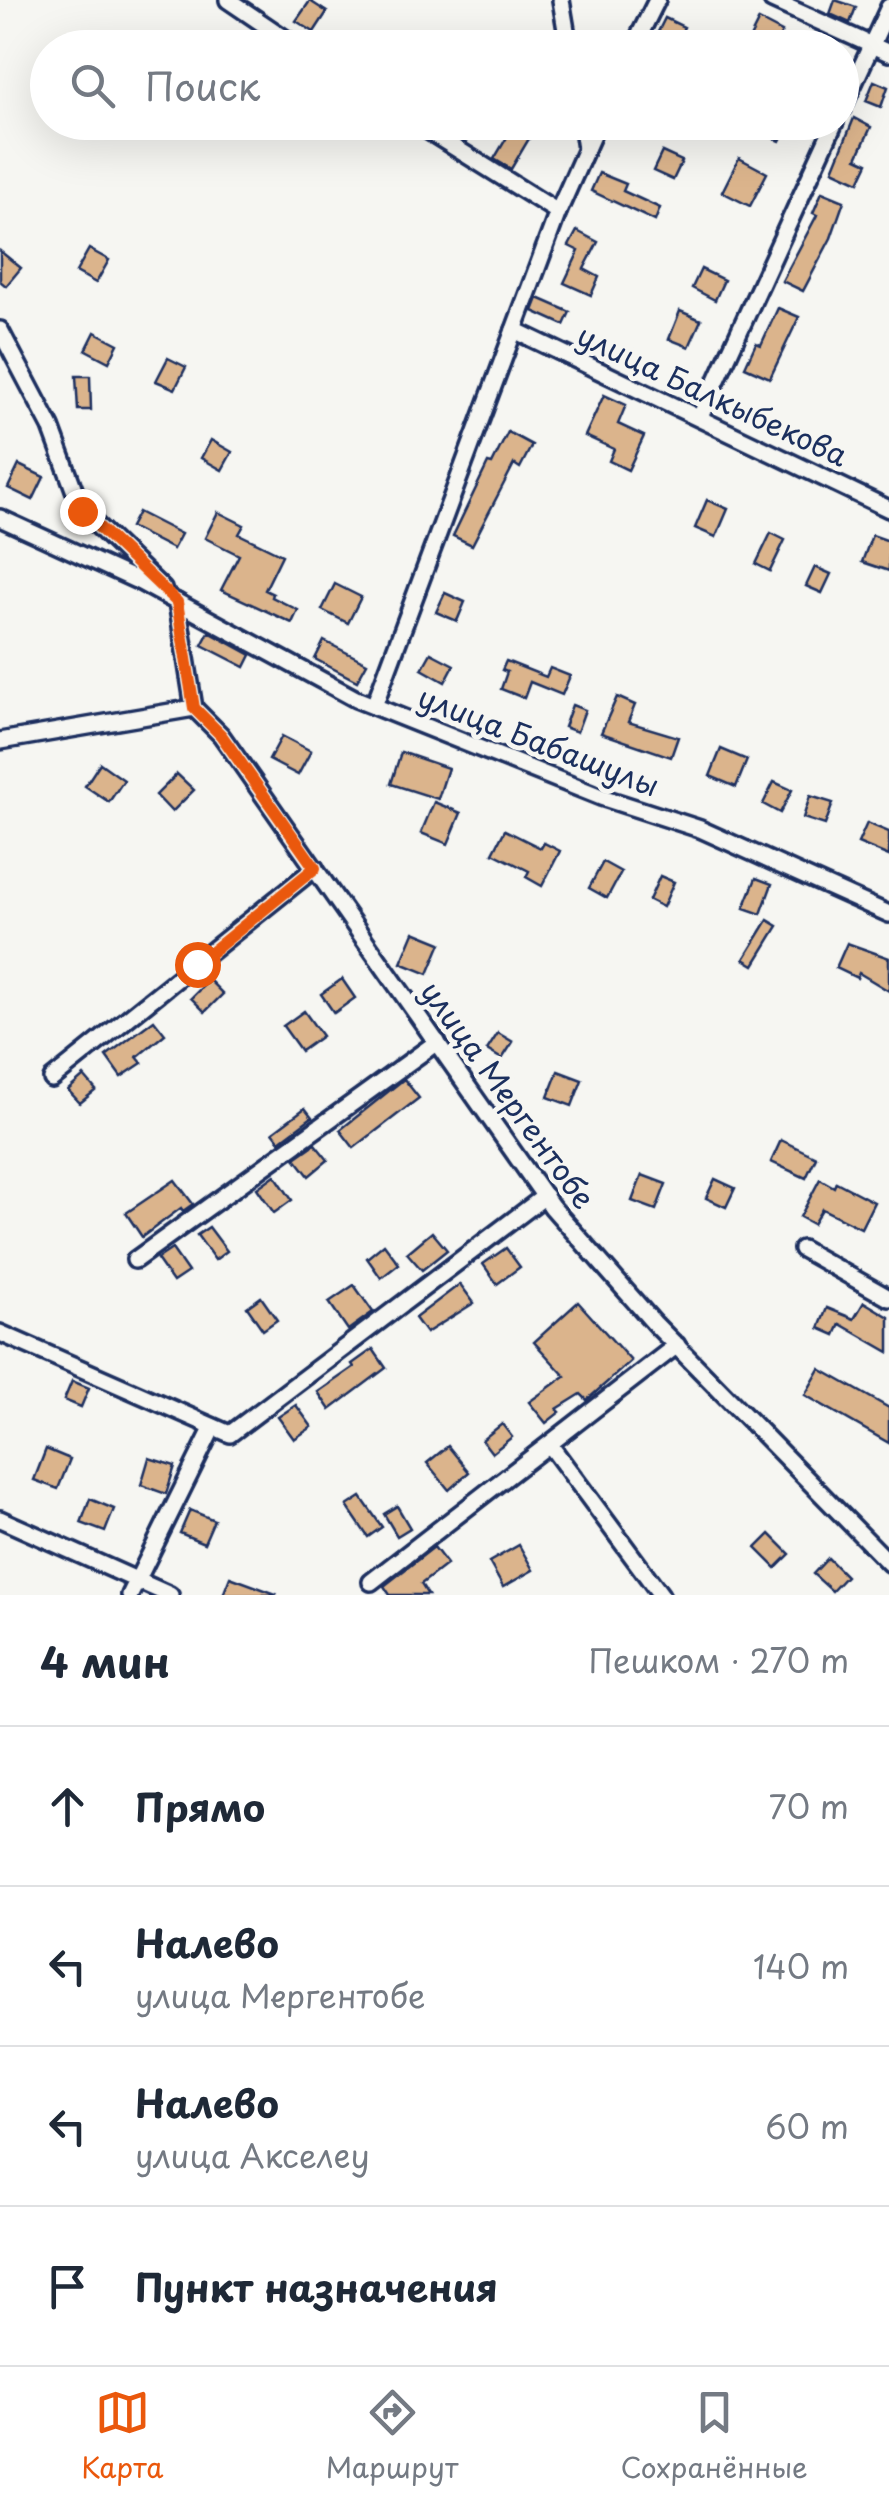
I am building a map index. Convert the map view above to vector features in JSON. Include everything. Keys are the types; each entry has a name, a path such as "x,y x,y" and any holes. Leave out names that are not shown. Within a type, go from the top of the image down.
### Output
{"street":[{"path":"228,0 272,30"},
{"path":"560,0 566,30"},
{"path":"642,30 657,0"},
{"path":"772,0 840,30"},
{"path":"859,70 889,6"},
{"path":"859,39 889,53"},
{"path":"443,140 558,212"},
{"path":"585,140 586,149"},
{"path":"374,706 558,212 590,140"},
{"path":"700,417 827,140"},
{"path":"0,330 51,427 82,511 177,602 194,708 0,742"},
{"name":"улица Балкыбекова","path":"514,330 889,508"},
{"path":"0,518 177,602"},
{"name":"улица Бабашулы","path":"177,602 374,706 601,797 700,829 889,914"},
{"name":"улица Мергентобе","path":"194,708 221,735 544,1196 677,1346 889,1563"},
{"path":"52,1079 315,868"},
{"path":"135,1260 437,1042"},
{"path":"0,1333 230,1434 544,1196"},
{"path":"802,1249 889,1298"},
{"path":"371,1582 677,1346"},
{"path":"130,1595 213,1427"},
{"path":"550,1446 661,1595"},
{"path":"0,1519 170,1595"}],"building":[{"path":"835,0 856,7 850,23 830,14"},
{"path":"310,1 327,12 315,30 296,21"},
{"path":"665,18 684,27 683,30 659,30"},
{"path":"759,20 778,30 754,30"},
{"path":"874,81 888,87 881,107 866,101"},
{"path":"859,121 871,127 857,158 868,163 859,182 833,170 845,140 859,140"},
{"path":"505,140 528,140 511,169 494,159"},
{"path":"662,152 682,161 673,180 653,171"},
{"path":"739,158 767,173 750,206 722,192"},
{"path":"599,173 626,184 623,191 660,208 655,221 591,191"},
{"path":"822,192 844,201 831,238 803,291 782,281 817,215 813,213"},
{"path":"577,231 598,242 584,269 599,277 591,295 564,283 579,251 569,246"},
{"path":"89,249 109,260 96,283 76,272"},
{"path":"0,251 21,268 6,286 0,281"},
{"path":"701,269 724,280 715,300 692,288"},
{"path":"538,298 570,312 564,325 533,311"},
{"path":"778,308 799,317 770,378 745,367 756,343 761,345"},
{"path":"680,311 701,320 689,347 669,339"},
{"path":"95,332 118,344 109,362 86,350"},
{"path":"168,358 186,367 175,389 156,381"},
{"path":"76,376 90,376 91,410 78,410"},
{"path":"604,395 626,405 618,424 644,436 628,470 609,461 614,449 585,436"},
{"path":"508,432 532,445 520,468 514,464 472,545 453,536 488,463 492,464"},
{"path":"211,440 232,452 222,470 201,458"},
{"path":"19,465 44,477 33,500 8,488"},
{"path":"707,500 728,509 716,537 695,528"},
{"path":"138,512 181,534 173,549 130,527"},
{"path":"218,512 244,525 239,534 282,555 265,590 298,610 292,623 221,590 239,555 205,538"},
{"path":"771,533 785,540 770,571 756,564"},
{"path":"872,535 889,541 889,571 862,562"},
{"path":"815,567 831,574 822,593 806,586"},
{"path":"335,584 361,597 348,623 322,610"},
{"path":"445,593 465,602 457,621 436,612"},
{"path":"209,632 251,655 245,667 202,645"},
{"path":"324,641 367,663 357,681 315,659"},
{"path":"431,653 454,665 445,682 422,669"},
{"path":"506,661 546,677 550,668 570,676 562,695 530,682 524,698 501,689"},
{"path":"617,697 635,705 628,722 678,737 671,757 601,733"},
{"path":"572,705 585,710 577,732 564,727"},
{"path":"282,736 311,751 298,775 269,760"},
{"path":"721,749 747,760 736,787 710,776"},
{"path":"401,752 448,768 438,799 391,784"},
{"path":"100,763 124,780 109,802 85,786"},
{"path":"177,774 194,790 172,812 156,795"},
{"path":"774,782 792,790 780,813 763,804"},
{"path":"810,796 833,803 825,825 803,818"},
{"path":"434,802 461,813 448,844 421,833"},
{"path":"867,823 889,832 889,856 858,843"},
{"path":"505,830 541,848 544,843 560,851 542,886 526,877 529,871 493,853"},
{"path":"603,862 621,872 607,898 589,888"},
{"path":"660,876 674,882 663,907 649,900"},
{"path":"756,878 772,884 761,914 744,908"},
{"path":"768,920 778,926 754,965 744,959"},
{"path":"414,932 441,943 428,974 401,963"},
{"path":"847,943 889,958 889,991 859,973 857,978 836,968"},
{"path":"342,979 355,998 334,1013 321,994"},
{"path":"209,980 223,994 205,1012 191,998"},
{"path":"304,1011 322,1036 301,1051 283,1026"},
{"path":"154,1020 165,1034 137,1057 142,1063 121,1077 106,1056"},
{"path":"498,1033 513,1042 502,1059 487,1050"},
{"path":"558,1071 582,1080 572,1106 548,1097"},
{"path":"84,1076 96,1090 80,1103 68,1090"},
{"path":"404,1079 419,1098 354,1148 340,1130"},
{"path":"305,1108 312,1117 280,1141 273,1132"},
{"path":"781,1140 816,1157 806,1178 771,1162"},
{"path":"315,1144 328,1160 309,1176 295,1158"},
{"path":"275,1175 292,1200 274,1213 257,1188"},
{"path":"642,1175 666,1184 656,1210 632,1201"},
{"path":"715,1179 735,1188 726,1207 706,1198"},
{"path":"820,1179 834,1187 836,1182 874,1202 861,1228 822,1209 813,1224 800,1217"},
{"path":"175,1180 193,1204 183,1211 181,1208 142,1237 126,1213"},
{"path":"209,1227 227,1251 215,1260 197,1235"},
{"path":"432,1232 447,1250 422,1270 407,1253"},
{"path":"384,1244 399,1264 381,1278 367,1258"},
{"path":"506,1248 520,1267 497,1284 483,1264"},
{"path":"172,1249 188,1272 173,1282 157,1259"},
{"path":"460,1284 474,1303 426,1333 415,1318"},
{"path":"354,1285 373,1312 348,1330 329,1302"},
{"path":"261,1297 277,1320 263,1330 247,1307"},
{"path":"578,1302 631,1361 587,1400 581,1394 557,1409 560,1412 546,1423 529,1402 565,1376 534,1342"},
{"path":"864,1302 889,1317 889,1352 840,1324 835,1335 819,1328 827,1308 854,1319"},
{"path":"373,1349 386,1368 330,1410 318,1392"},
{"path":"820,1369 889,1408 889,1443 805,1395"},
{"path":"72,1381 89,1388 81,1407 64,1400"},
{"path":"296,1405 312,1427 294,1439 278,1417"},
{"path":"502,1424 512,1437 492,1453 482,1440"},
{"path":"448,1446 469,1472 449,1490 427,1463"},
{"path":"46,1449 70,1459 58,1489 34,1480"},
{"path":"149,1458 175,1466 166,1494 141,1485"},
{"path":"361,1497 382,1527 368,1537 347,1506"},
{"path":"90,1499 114,1509 105,1532 81,1523"},
{"path":"397,1506 410,1528 397,1536 384,1514"},
{"path":"190,1510 214,1520 204,1543 180,1533"},
{"path":"770,1534 790,1554 776,1568 756,1548"},
{"path":"519,1545 533,1570 503,1587 489,1562"},
{"path":"434,1547 447,1564 421,1584 428,1595 390,1595 384,1586"},
{"path":"828,1558 846,1576 832,1591 813,1574"},
{"path":"230,1577 276,1594 223,1595"}],"route":[{"path":"82,511 177,602 194,708 221,735 315,868 197,964"}]}
